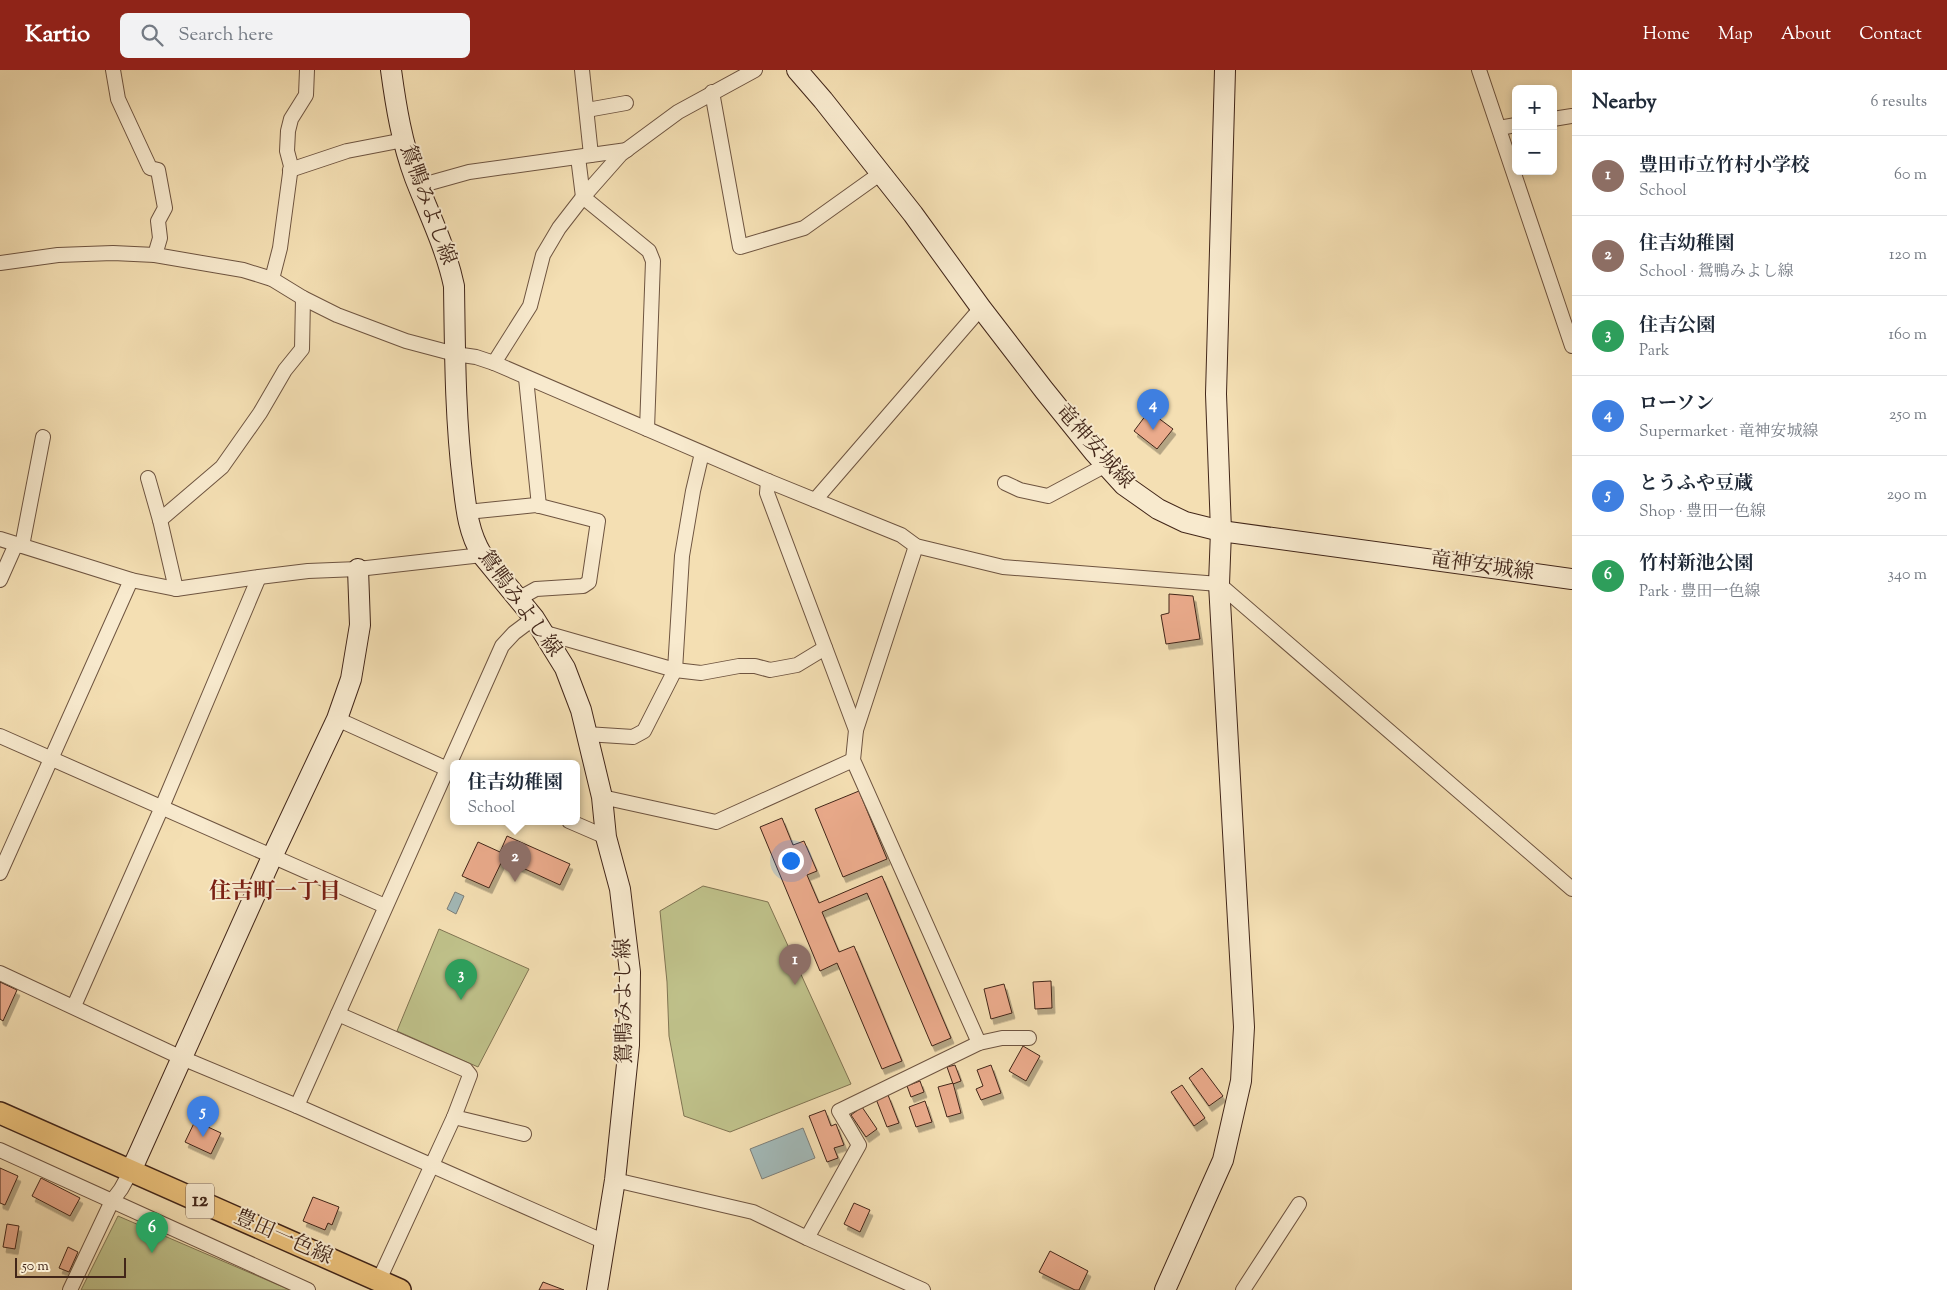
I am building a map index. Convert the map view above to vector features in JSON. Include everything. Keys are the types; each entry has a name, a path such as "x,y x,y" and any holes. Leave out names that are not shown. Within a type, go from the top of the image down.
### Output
{"main road":[{"name":"豊田一色線","path":"0,1113 400,1290"}],"street":[{"path":"113,70 118,99 150,168 158,170 165,208 158,221 160,238 155,255"},
{"path":"272,279 280,248 290,170 287,151 288,131 291,119 306,94 307,70"},
{"name":"鴛鴨みよし線","path":"391,70 398,120 419,186 448,260 454,286 460,455 468,523 474,544 538,625 565,668 581,710 602,797 606,837 620,889 630,972 629,1045 615,1180 597,1290"},
{"path":"582,70 586,110 583,196"},
{"path":"494,363 530,306 543,256 559,228 583,196 628,149 678,112 755,70"},
{"name":"竜神安城線","path":"797,70 913,214 981,308 1106,466 1124,485 1158,508 1185,522 1221,531 1572,579"},
{"path":"1165,1290 1222,1160 1241,1080 1244,1027 1220,584 1221,531 1216,394 1225,70"},
{"path":"1480,70 1572,346"},
{"path":"712,92 740,247 804,228 881,173"},
{"path":"586,110 626,103"},
{"path":"1557,118 1572,116"},
{"path":"1499,128 1512,126"},
{"path":"290,170 347,151 404,140"},
{"path":"419,186 469,172 628,149"},
{"path":"583,196 649,251 653,262 647,429"},
{"path":"0,263 58,255 113,253 155,255 243,270 272,279 303,298 337,315 406,341 494,363 702,453 900,535 916,546 1003,567 1220,584 1572,889"},
{"path":"160,520 222,467 260,414 285,370 302,349 303,298"},
{"path":"815,500 981,308"},
{"path":"526,378 540,506"},
{"path":"0,580 19,545 43,437"},
{"path":"586,734 633,736 644,731 675,670 682,556 693,491 702,453"},
{"path":"1005,483 1020,490 1048,496 1106,466"},
{"path":"148,478 176,589"},
{"path":"768,480 767,493 856,730"},
{"path":"467,512 540,506 598,521 588,582 582,586 536,589 518,599"},
{"path":"0,539 131,580 176,589 308,571 358,569 482,555"},
{"path":"916,546 856,730 853,760 980,1043"},
{"path":"70,1290 112,1201 121,1189 130,1171 272,857 337,719 351,679 360,625 358,569"},
{"path":"74,1006 162,807 259,577"},
{"path":"0,874 131,580"},
{"path":"454,760 502,646 514,633 538,625 675,670 700,673 739,666 755,666 770,670 797,665 825,648"},
{"path":"297,1106 385,906 450,770 337,719"},
{"path":"0,736 385,906"},
{"path":"602,797 716,822 853,760"},
{"path":"578,825 606,837"},
{"path":"0,973 182,1058 297,1106 605,1242"},
{"path":"338,1014 466,1070 470,1075 454,1117 380,1280"},
{"path":"806,1238 859,1145 838,1111 980,1043 1002,1038 1029,1038"},
{"path":"454,1117 524,1134"},
{"path":"0,1150 308,1290"},
{"path":"615,1180 753,1212 806,1238 923,1290"},
{"path":"1243,1290 1298,1204"}],"green space":[{"path":"703,886 768,902 851,1084 730,1132 684,1116 669,1036 667,982 660,911"},
{"path":"439,929 529,969 478,1067 397,1031"},
{"path":"118,1216 290,1290 81,1290"}],"water":[{"path":"455,892 464,896 456,914 447,909"},
{"path":"803,1128 815,1158 762,1179 750,1149"}],"building":[{"path":"1149,411 1173,429 1157,449 1134,431"},
{"path":"1169,594 1193,596 1200,639 1166,644 1161,615 1169,613"},
{"path":"859,791 887,859 843,877 815,809"},
{"path":"782,818 793,845 804,841 817,871 807,875 819,903 882,876 951,1038 932,1046 867,893 822,912 839,952 854,946 902,1061 882,1069 837,963 820,971 760,827"},
{"path":"507,836 570,864 560,885 503,859 489,888 462,876 478,842 500,852"},
{"path":"1051,981 1052,1008 1035,1009 1033,982"},
{"path":"0,982 17,990 3,1021 0,1019"},
{"path":"1004,984 1012,1013 991,1019 984,989"},
{"path":"1023,1046 1040,1056 1026,1081 1009,1071"},
{"path":"955,1065 961,1081 953,1084 947,1067"},
{"path":"991,1065 1001,1093 981,1100 976,1089 983,1086 977,1070"},
{"path":"1202,1068 1223,1096 1209,1106 1189,1078"},
{"path":"920,1081 924,1092 911,1097 907,1086"},
{"path":"953,1083 961,1113 947,1117 938,1087"},
{"path":"1182,1085 1205,1118 1194,1126 1171,1092"},
{"path":"888,1095 899,1123 887,1127 876,1099"},
{"path":"925,1101 932,1122 916,1127 909,1107"},
{"path":"862,1107 877,1129 866,1137 851,1115"},
{"path":"825,1110 831,1126 836,1124 844,1145 834,1148 838,1158 827,1162 809,1116"},
{"path":"195,1121 221,1133 211,1154 185,1142"},
{"path":"0,1168 18,1176 5,1205 0,1203"},
{"path":"41,1178 80,1198 70,1216 32,1196"},
{"path":"313,1197 339,1207 332,1225 328,1223 325,1230 303,1221"},
{"path":"854,1203 870,1210 860,1232 844,1224"},
{"path":"7,1224 19,1226 15,1249 3,1247"},
{"path":"68,1247 78,1252 69,1272 59,1268"},
{"path":"1050,1251 1088,1271 1079,1290 1075,1290 1039,1272"},
{"path":"543,1282 564,1290 539,1290"}],"place":[{"name":"ローソン","path":"1153,430"},
{"name":"住吉幼稚園","path":"515,882"},
{"name":"豊田市立竹村小学校","path":"795,985"},
{"name":"住吉公園","path":"461,1000"},
{"name":"とうふや豆蔵","path":"203,1137"},
{"name":"竹村新池公園","path":"152,1253"}],"district":[{"name":"住吉町一丁目","path":"275,893"}]}
